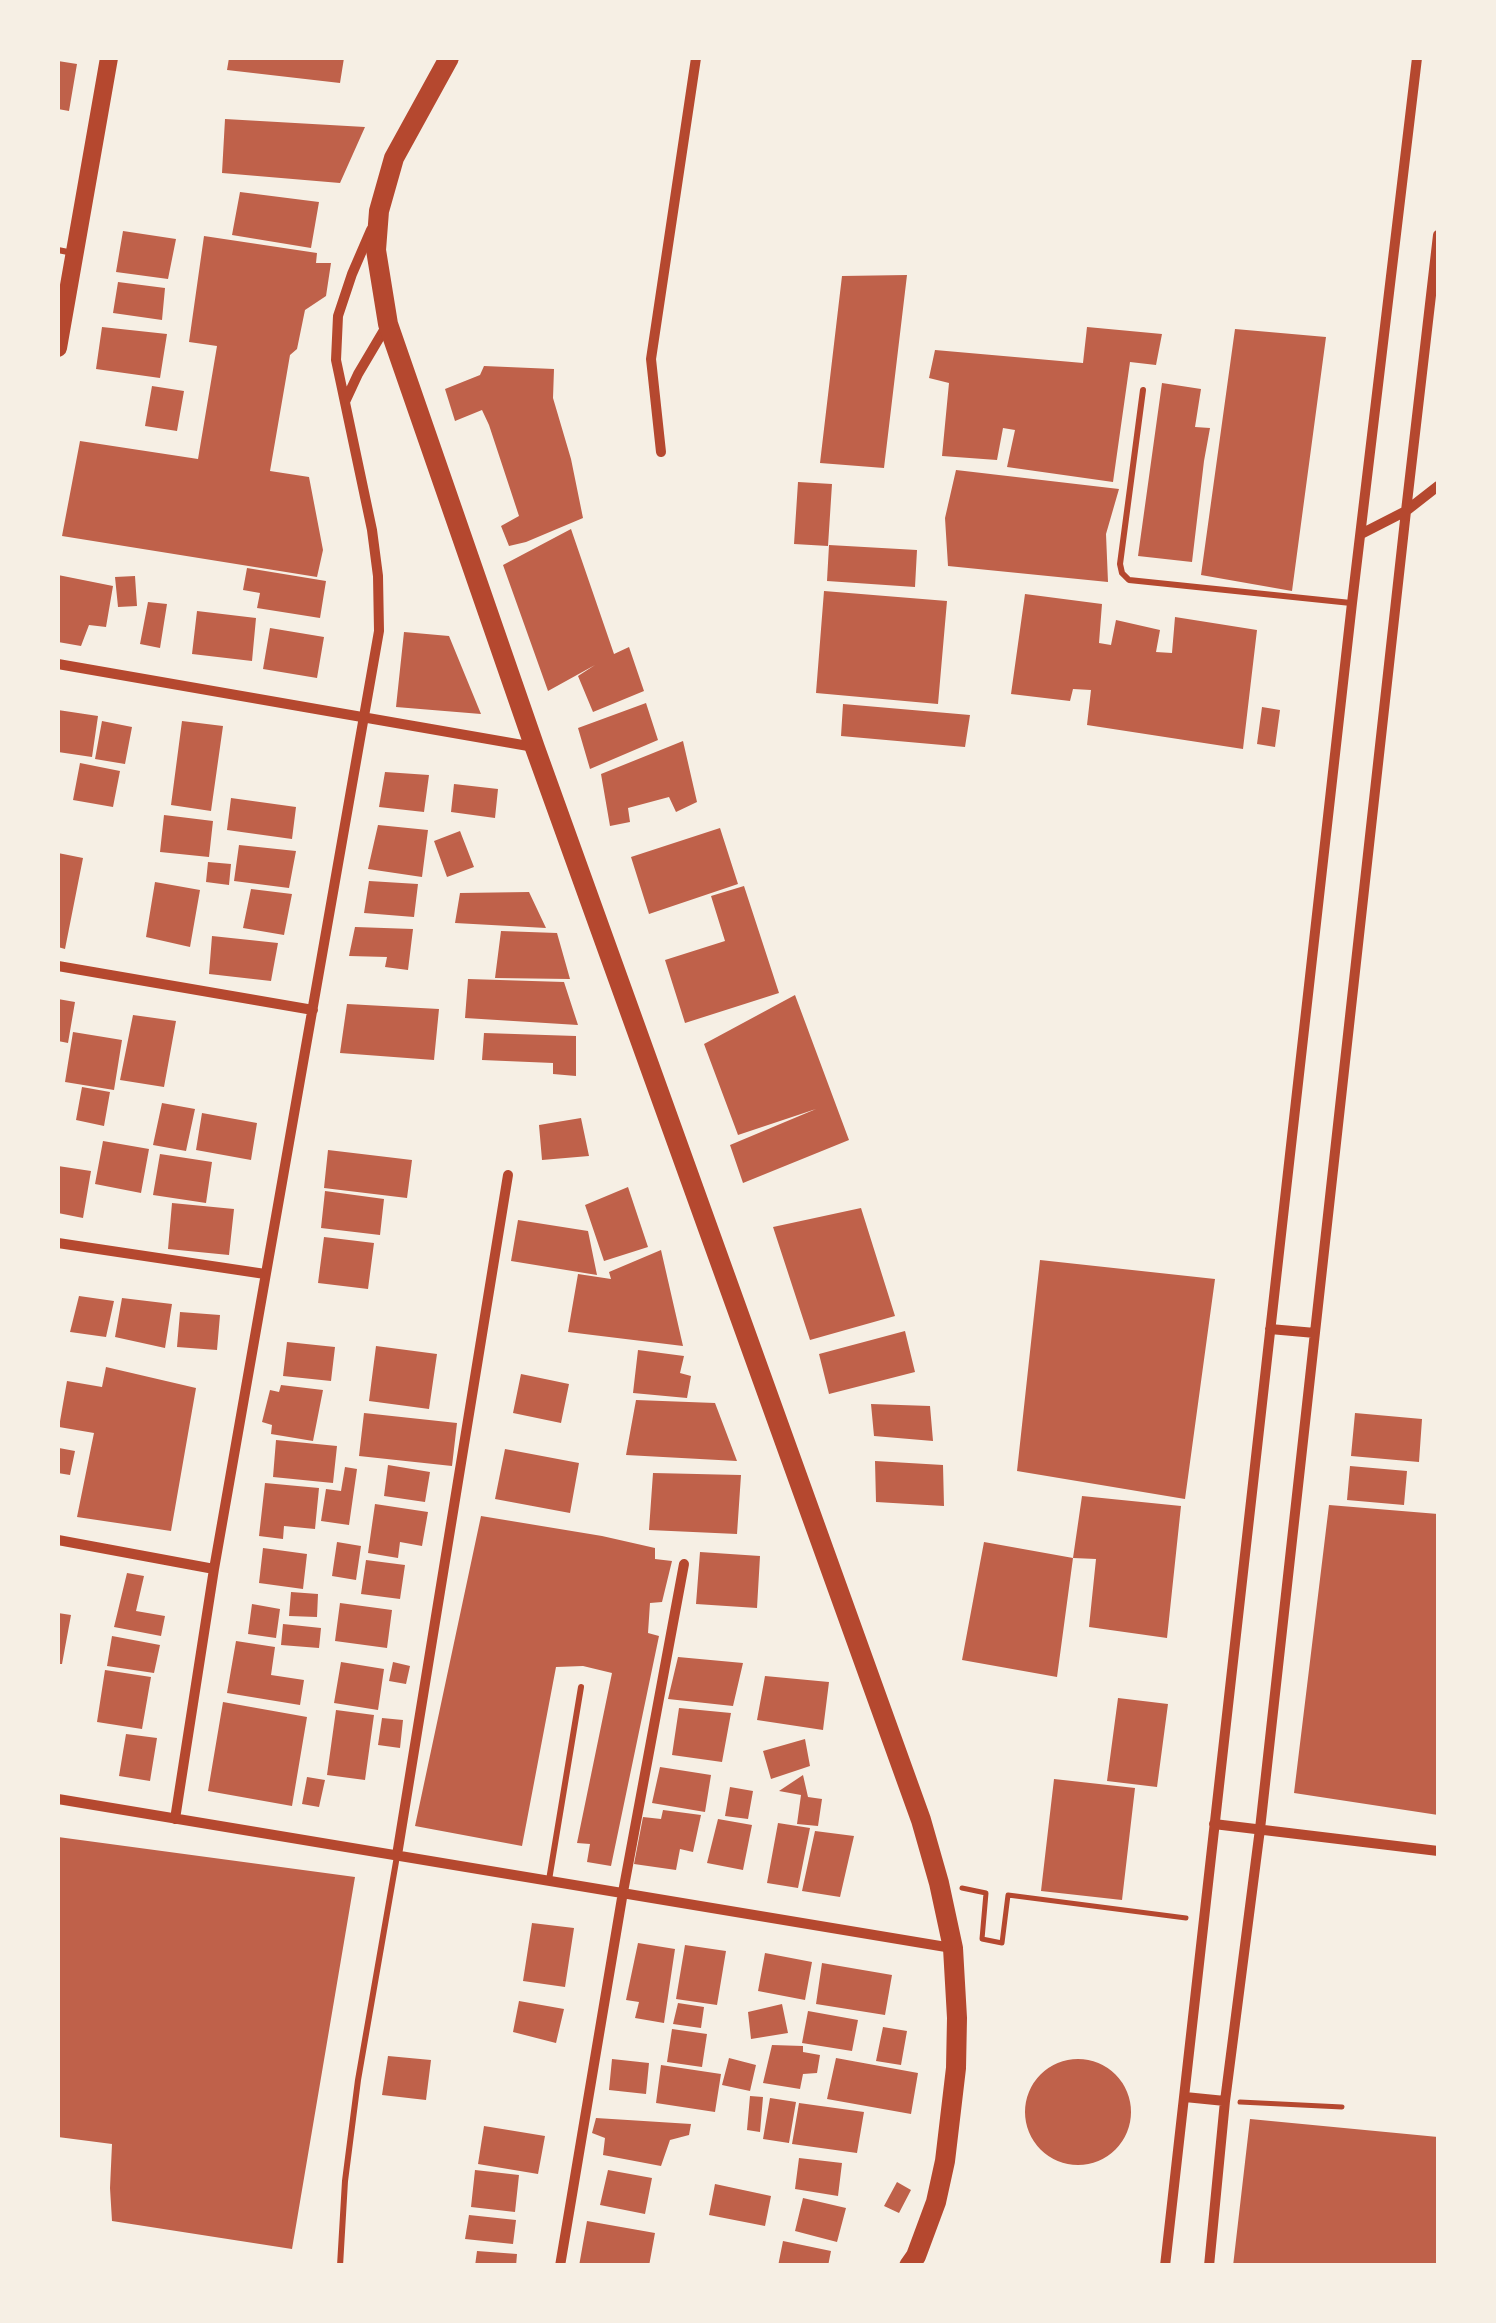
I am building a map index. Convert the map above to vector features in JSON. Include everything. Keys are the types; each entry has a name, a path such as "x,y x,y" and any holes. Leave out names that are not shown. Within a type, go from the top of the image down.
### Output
{"main road":[{"path":"450,58 394,158 379,210 376,250 388,324 535,748 921,1820 939,1883 953,1948 956,2068 936,2202 910,2266"}],"street":[{"path":"58,348 66,252 109,58"},
{"path":"661,452 652,359 696,58"},
{"path":"1165,2266 1417,58"},
{"path":"175,1819 214,1568 379,631 372,530 336,360 338,316 379,210"},
{"path":"1210,2266 1225,2102 1260,1829 1438,235"},
{"path":"345,403 388,324"},
{"path":"1360,534 1406,512 1438,486"},
{"path":"58,664 535,748"},
{"path":"58,966 312,1010"},
{"path":"397,1855 508,1175"},
{"path":"58,1243 265,1274"},
{"path":"1270,1328 1315,1333"},
{"path":"58,1540 214,1568"},
{"path":"560,2266 623,1892 684,1564"},
{"path":"58,1799 953,1948"},
{"path":"1214,1824 1438,1852"},
{"path":"1185,2097 1225,2102"}],"lane":[{"path":"1144,390 1120,564 1122,574 1129,580 1352,603"},
{"path":"549,1880 581,1687"},
{"path":"340,2266 358,2080 397,1855"}],"path":[{"path":"939,1883 986,1892 982,1939 1002,1943 1008,1895 1204,1920"},
{"path":"1225,2102 1342,2106"}],"building":[{"path":"229,58 344,58 340,83 227,70"},
{"path":"58,61 77,64 69,111 58,109"},
{"path":"225,119 365,127 340,183 222,173"},
{"path":"240,192 319,202 311,248 232,235"},
{"path":"123,231 176,239 168,279 116,272"},
{"path":"204,236 317,253 316,263 331,263 326,296 305,310 297,349 290,355 270,471 309,477 323,550 317,577 62,536 80,441 198,459 217,346 189,342"},
{"path":"907,275 884,468 820,463 842,276"},
{"path":"118,282 165,288 162,320 113,313"},
{"path":"102,327 167,334 160,378 96,369"},
{"path":"1087,327 1162,334 1156,365 1130,362 1113,482 1007,467 1015,430 1003,428 997,460 942,456 949,383 929,378 935,350 1083,363"},
{"path":"1235,329 1326,337 1292,591 1201,575"},
{"path":"484,366 554,369 553,398 583,518 509,546 501,526 519,516 489,425 482,410 455,421 445,389 480,375"},
{"path":"1162,383 1201,389 1195,427 1210,428 1192,562 1138,556"},
{"path":"152,386 184,391 177,431 145,426"},
{"path":"956,470 1119,489 1106,534 1108,582 948,566 945,518"},
{"path":"798,482 832,484 828,546 794,544"},
{"path":"571,529 614,654 629,647 644,691 593,712 578,676 595,665 548,691 503,565"},
{"path":"829,545 917,550 915,587 827,581"},
{"path":"247,568 326,581 320,618 257,608 260,593 243,590"},
{"path":"58,575 113,586 106,627 89,625 81,646 58,642"},
{"path":"135,576 137,606 118,607 115,577"},
{"path":"824,591 947,601 938,704 816,693"},
{"path":"1025,594 1102,604 1099,643 1111,645 1116,620 1160,630 1156,652 1172,653 1175,617 1257,630 1243,749 1087,725 1091,690 1073,689 1070,701 1011,694"},
{"path":"148,602 167,604 160,648 140,644"},
{"path":"197,611 256,618 252,661 192,654"},
{"path":"270,628 324,637 317,678 263,669"},
{"path":"404,632 449,636 481,714 396,707"},
{"path":"646,703 658,740 590,769 578,728"},
{"path":"843,704 970,715 965,747 841,736"},
{"path":"1262,707 1280,710 1275,747 1257,744"},
{"path":"58,710 98,716 92,757 58,752"},
{"path":"102,721 132,727 125,764 95,759"},
{"path":"182,721 223,726 211,811 171,805"},
{"path":"683,741 697,802 676,812 669,797 628,808 630,822 610,826 601,774"},
{"path":"80,763 120,771 113,807 73,800"},
{"path":"385,772 429,775 424,812 379,807"},
{"path":"454,784 498,789 495,818 451,812"},
{"path":"231,798 296,807 292,839 227,830"},
{"path":"164,815 213,821 209,857 160,852"},
{"path":"378,825 428,830 422,877 368,869"},
{"path":"720,828 738,884 649,914 631,857"},
{"path":"460,831 474,867 447,877 434,841"},
{"path":"239,845 296,851 289,888 234,881"},
{"path":"58,853 83,858 65,949 58,947"},
{"path":"208,862 231,864 229,885 206,882"},
{"path":"369,881 418,884 414,917 364,913"},
{"path":"155,882 200,890 190,947 146,937"},
{"path":"744,886 779,993 685,1023 665,960 725,941 711,896"},
{"path":"251,889 292,894 284,935 243,928"},
{"path":"529,892 546,928 455,923 460,893"},
{"path":"355,927 413,929 408,970 385,967 387,957 349,956"},
{"path":"501,931 557,933 570,979 495,978"},
{"path":"212,936 278,943 271,981 209,974"},
{"path":"468,979 564,982 578,1025 465,1018"},
{"path":"795,995 849,1140 743,1183 730,1145 816,1109 738,1135 704,1044"},
{"path":"58,999 75,1002 68,1043 58,1041"},
{"path":"347,1004 439,1009 434,1060 340,1053"},
{"path":"133,1015 176,1021 164,1087 120,1080"},
{"path":"73,1032 122,1040 114,1090 65,1082"},
{"path":"484,1033 576,1036 576,1076 553,1074 553,1063 482,1060"},
{"path":"82,1087 110,1092 104,1126 76,1120"},
{"path":"162,1103 195,1109 186,1151 153,1145"},
{"path":"202,1113 257,1123 251,1160 196,1150"},
{"path":"581,1118 589,1156 542,1160 539,1125"},
{"path":"103,1141 149,1149 141,1193 95,1184"},
{"path":"328,1150 412,1160 407,1198 324,1188"},
{"path":"160,1154 212,1162 206,1203 153,1195"},
{"path":"58,1166 91,1171 83,1218 58,1213"},
{"path":"628,1187 648,1247 604,1261 585,1205"},
{"path":"325,1191 384,1199 380,1235 321,1228"},
{"path":"172,1203 234,1209 229,1255 168,1249"},
{"path":"861,1208 895,1316 810,1340 773,1227"},
{"path":"518,1220 588,1231 597,1275 511,1261"},
{"path":"324,1237 374,1243 368,1289 318,1283"},
{"path":"661,1250 683,1346 568,1332 578,1274 611,1279 609,1272"},
{"path":"1040,1260 1215,1279 1185,1499 1017,1471"},
{"path":"79,1296 114,1301 106,1337 70,1332"},
{"path":"122,1298 172,1304 165,1348 115,1337"},
{"path":"180,1312 220,1315 217,1350 177,1347"},
{"path":"905,1331 915,1372 829,1394 819,1354"},
{"path":"287,1342 335,1347 331,1381 283,1376"},
{"path":"376,1346 437,1354 429,1409 369,1401"},
{"path":"638,1350 684,1356 680,1373 691,1376 687,1398 633,1393"},
{"path":"106,1367 196,1388 171,1531 77,1517 94,1433 59,1427 67,1381 102,1387"},
{"path":"521,1374 569,1384 561,1423 513,1413"},
{"path":"281,1385 323,1390 313,1441 271,1434 272,1425 262,1422 270,1390 279,1392"},
{"path":"636,1400 715,1403 737,1461 626,1455"},
{"path":"871,1404 930,1406 933,1441 874,1436"},
{"path":"364,1413 457,1423 452,1466 359,1456"},
{"path":"1355,1413 1422,1419 1419,1462 1351,1456"},
{"path":"276,1440 337,1446 333,1483 273,1477"},
{"path":"59,1448 75,1451 70,1475 58,1473"},
{"path":"505,1449 579,1463 570,1513 495,1499"},
{"path":"875,1461 943,1465 944,1506 876,1502"},
{"path":"388,1465 430,1472 425,1502 384,1496"},
{"path":"1350,1466 1407,1471 1404,1505 1347,1500"},
{"path":"345,1467 357,1469 349,1525 321,1521 326,1489 341,1491"},
{"path":"653,1473 741,1475 737,1534 649,1530"},
{"path":"265,1483 319,1488 315,1529 284,1526 283,1539 259,1536"},
{"path":"1082,1496 1181,1506 1167,1638 1089,1627 1096,1559 1073,1558"},
{"path":"375,1504 428,1512 422,1546 400,1542 398,1558 368,1553"},
{"path":"1329,1505 1438,1514 1438,1815 1294,1793"},
{"path":"481,1516 655,1548 655,1559 672,1561 662,1602 650,1603 648,1633 659,1636 611,1866 587,1862 590,1844 577,1843 612,1673 583,1666 556,1667 522,1846 415,1826"},
{"path":"337,1542 361,1546 356,1580 332,1576"},
{"path":"984,1542 1073,1558 1057,1677 962,1660"},
{"path":"263,1548 307,1554 303,1589 259,1583"},
{"path":"700,1552 760,1556 757,1608 696,1604"},
{"path":"366,1560 405,1565 400,1599 361,1594"},
{"path":"127,1573 144,1576 136,1611 165,1616 161,1636 114,1627"},
{"path":"291,1592 318,1594 317,1617 289,1616"},
{"path":"340,1603 392,1610 387,1648 335,1641"},
{"path":"252,1604 280,1609 276,1638 248,1634"},
{"path":"58,1613 71,1615 62,1664 58,1664"},
{"path":"283,1624 321,1628 319,1648 281,1645"},
{"path":"112,1636 160,1645 154,1673 107,1666"},
{"path":"236,1641 275,1647 271,1675 304,1680 300,1705 227,1693"},
{"path":"678,1657 743,1663 733,1706 668,1699"},
{"path":"341,1662 384,1669 378,1710 334,1703"},
{"path":"393,1662 410,1666 406,1684 389,1681"},
{"path":"105,1670 151,1677 142,1729 97,1722"},
{"path":"765,1676 829,1682 823,1730 757,1720"},
{"path":"1118,1698 1168,1704 1157,1787 1107,1781"},
{"path":"223,1702 307,1717 292,1806 208,1791"},
{"path":"679,1708 731,1713 722,1762 672,1755"},
{"path":"336,1710 374,1715 365,1780 327,1775"},
{"path":"382,1718 403,1720 400,1748 378,1745"},
{"path":"126,1734 157,1738 150,1781 119,1776"},
{"path":"805,1739 810,1766 771,1779 763,1751"},
{"path":"660,1767 711,1775 705,1812 652,1803"},
{"path":"803,1775 808,1797 822,1799 818,1826 797,1824 801,1795 779,1791"},
{"path":"307,1777 325,1780 319,1807 302,1804"},
{"path":"1054,1779 1135,1788 1122,1900 1041,1891"},
{"path":"730,1787 753,1791 748,1819 725,1816"},
{"path":"663,1810 701,1815 693,1852 680,1849 676,1870 634,1864 643,1817 661,1819"},
{"path":"718,1819 752,1825 743,1870 707,1863"},
{"path":"778,1823 810,1828 798,1888 767,1883"},
{"path":"815,1831 854,1836 840,1897 802,1891"},
{"path":"58,1837 355,1877 292,2249 112,2221 112,2144 58,2137"},
{"path":"532,1923 574,1928 565,1987 523,1981"},
{"path":"638,1943 675,1949 664,2023 635,2018 639,2002 626,2000"},
{"path":"685,1945 726,1951 717,2005 676,1999"},
{"path":"765,1953 812,1962 805,2000 758,1991"},
{"path":"822,1963 892,1975 885,2015 816,2004"},
{"path":"519,2001 564,2009 556,2043 513,2032"},
{"path":"678,2003 704,2007 701,2028 673,2024"},
{"path":"782,2004 788,2033 751,2039 748,2012"},
{"path":"808,2011 858,2020 852,2051 802,2043"},
{"path":"883,2027 907,2031 901,2065 876,2061"},
{"path":"672,2029 707,2034 702,2067 667,2062"},
{"path":"772,2045 803,2046 803,2052 820,2055 817,2073 803,2074 800,2089 763,2083"},
{"path":"388,2056 431,2060 426,2100 382,2095"},
{"path":"729,2058 756,2065 750,2091 722,2085"},
{"path":"836,2058 918,2073 911,2114 827,2099"},
{"path":"612,2059 649,2063 646,2094 609,2090"},
{"path":"1078,2059 1098,2063 1116,2074 1127,2092 1131,2112 1127,2132 1116,2150 1098,2161 1078,2165 1058,2161 1040,2150 1029,2132 1025,2112 1029,2092 1040,2074 1058,2063"},
{"path":"661,2065 721,2074 715,2112 656,2103"},
{"path":"750,2096 763,2097 760,2132 747,2130"},
{"path":"770,2098 796,2102 789,2143 763,2139"},
{"path":"799,2103 864,2112 857,2153 792,2144"},
{"path":"596,2118 691,2124 689,2135 670,2140 661,2166 603,2155 605,2138 592,2133"},
{"path":"1250,2119 1438,2137 1438,2266 1233,2266"},
{"path":"484,2126 545,2136 538,2174 478,2164"},
{"path":"799,2158 842,2163 838,2196 795,2189"},
{"path":"475,2170 519,2175 515,2212 471,2207"},
{"path":"608,2170 652,2178 645,2214 600,2205"},
{"path":"897,2182 911,2190 899,2213 884,2206"},
{"path":"715,2184 771,2196 765,2226 709,2215"},
{"path":"803,2198 846,2208 837,2242 795,2231"},
{"path":"469,2215 516,2220 513,2244 465,2239"},
{"path":"587,2221 655,2233 649,2266 579,2266"},
{"path":"783,2241 831,2251 828,2266 778,2266"},
{"path":"477,2251 517,2254 516,2266 475,2266"}]}
